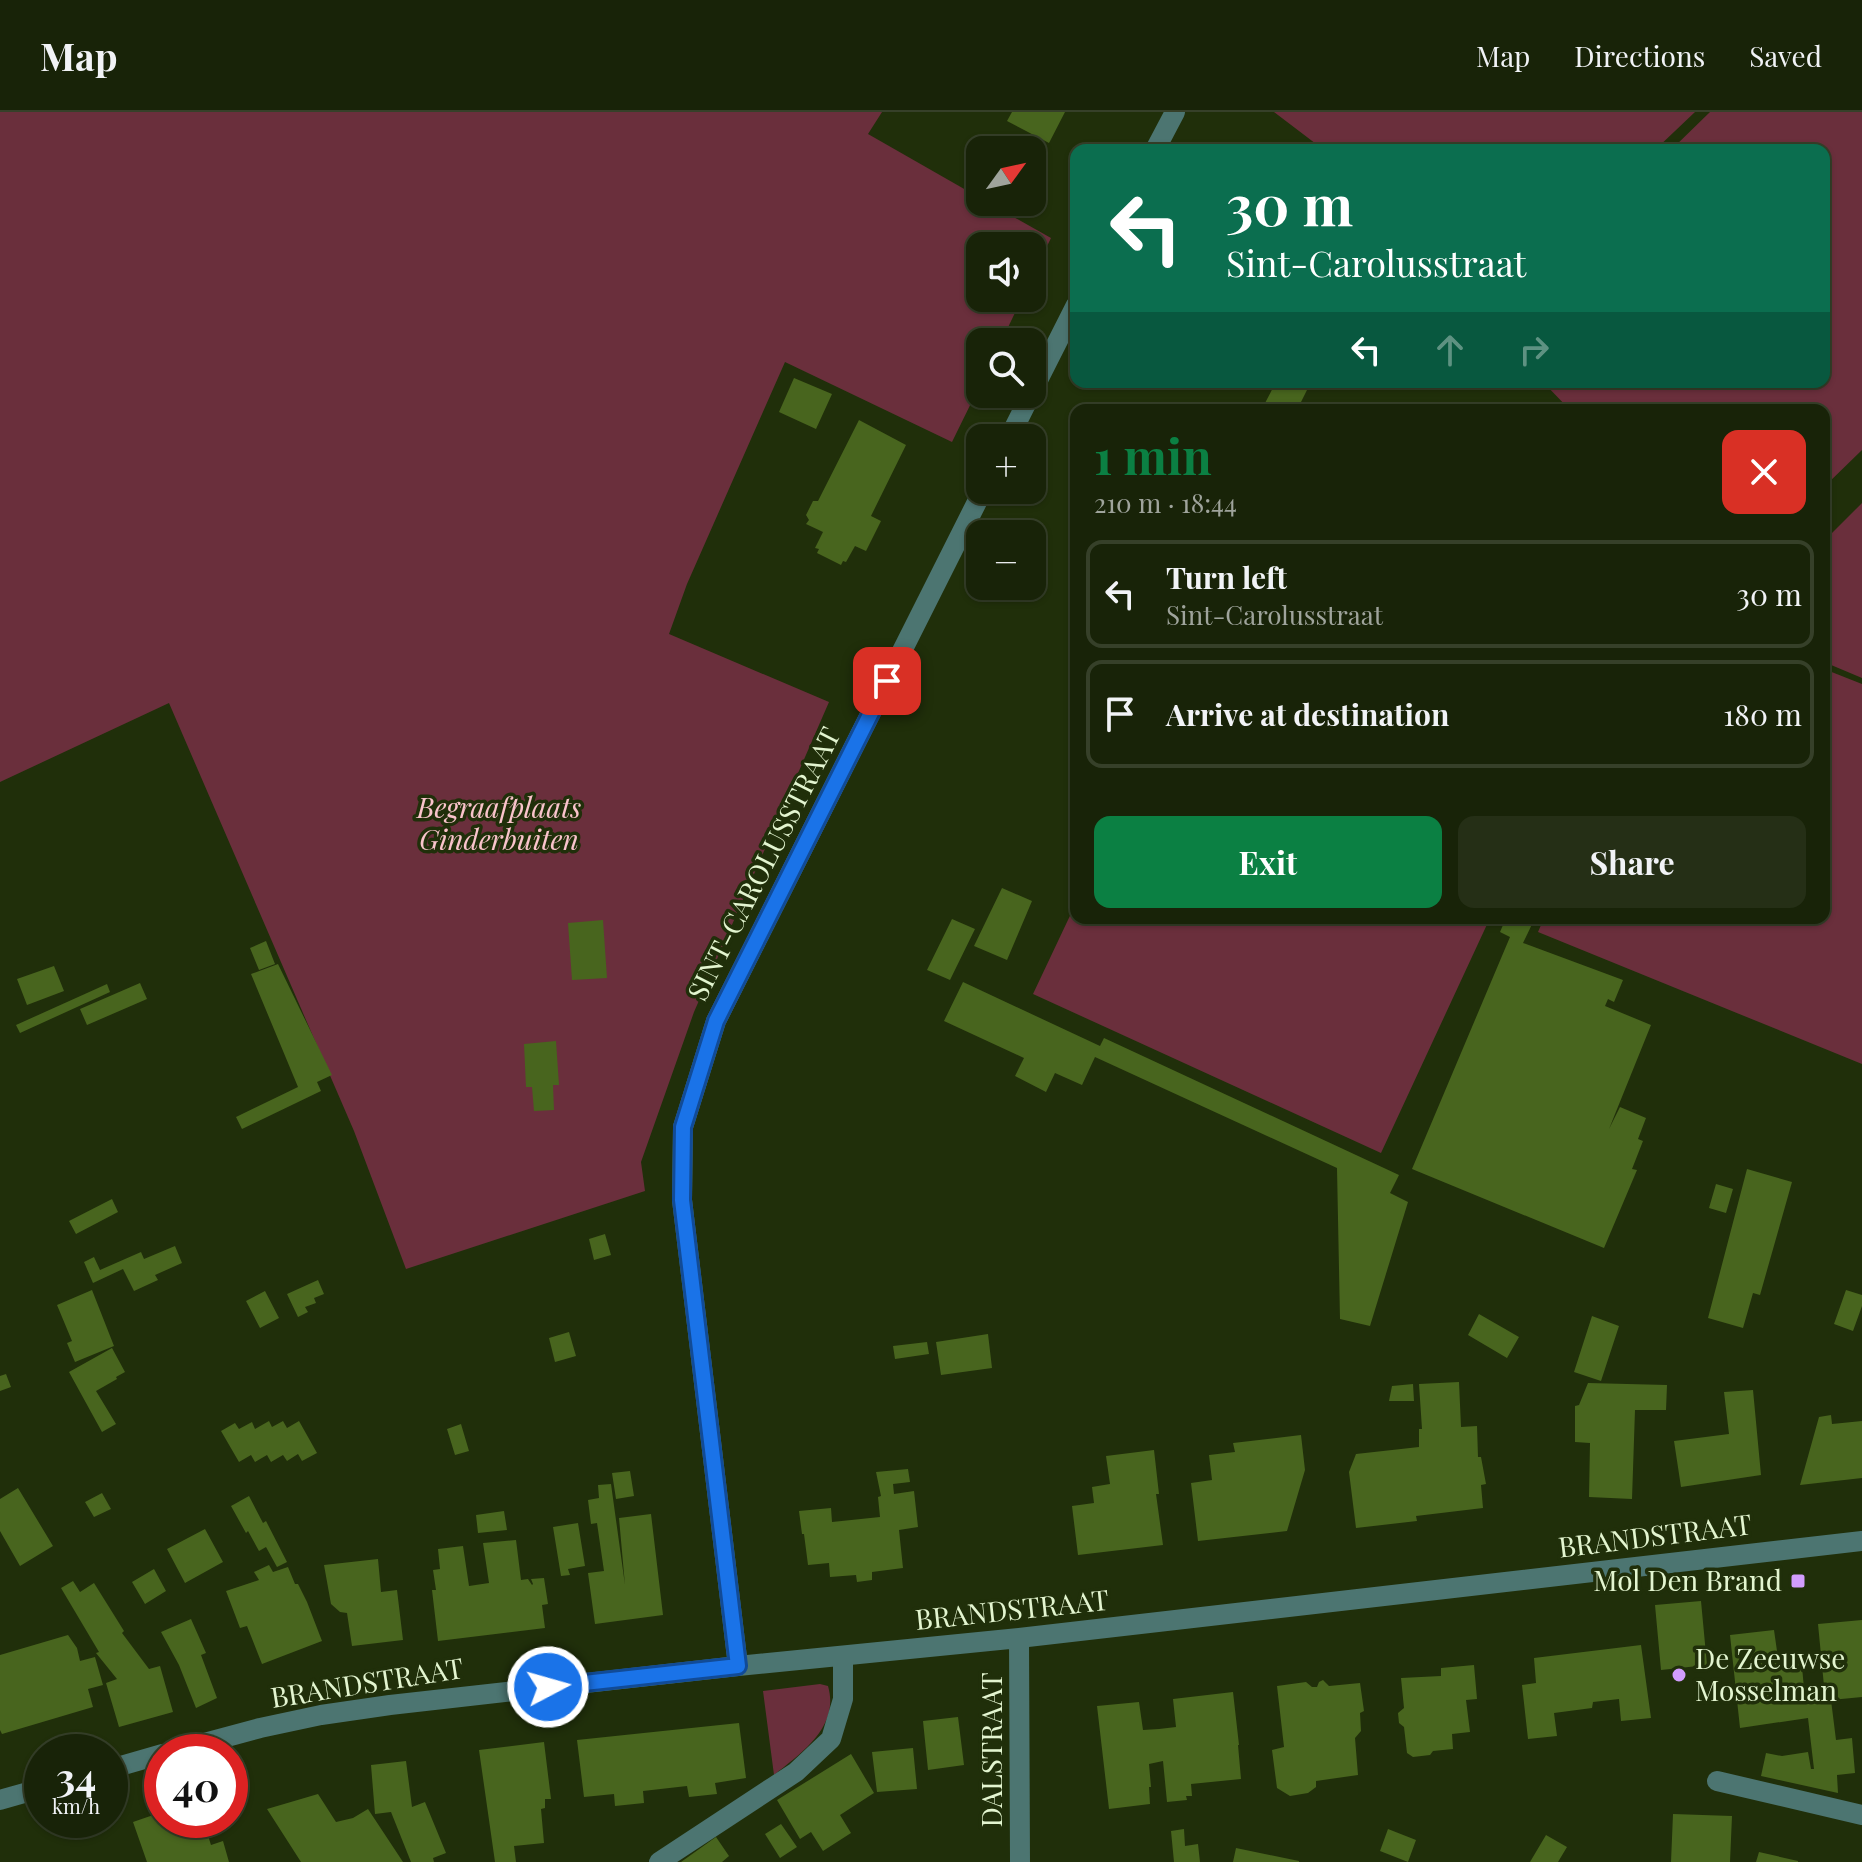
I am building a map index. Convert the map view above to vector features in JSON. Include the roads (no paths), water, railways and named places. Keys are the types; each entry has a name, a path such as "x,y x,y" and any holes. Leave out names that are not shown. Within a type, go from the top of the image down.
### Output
{"street":[{"path":"1158,144 1175,112"},
{"path":"1046,364 1070,317"},
{"name":"SINT-CAROLUSSTRAAT","path":"738,1666 682,1200 683,1127 716,1021 976,504"},
{"name":"BRANDSTRAAT","path":"238,1734 321,1715 390,1705 1019,1638 1862,1541"},
{"name":"DALSTRAAT","path":"1019,1638 1020,1862"},
{"path":"659,1862 796,1772 831,1739 843,1699 843,1656"},
{"path":"1717,1781 1862,1815"},
{"path":"0,1800 24,1793"}],"place":[{"name":"Mol Den Brand","path":"1798,1581"},
{"name":"De Zeeuwse Mosselman","path":"1679,1675"}],"park label":[{"name":"Begraafplaats Ginderbuiten","path":"499,824"}]}
